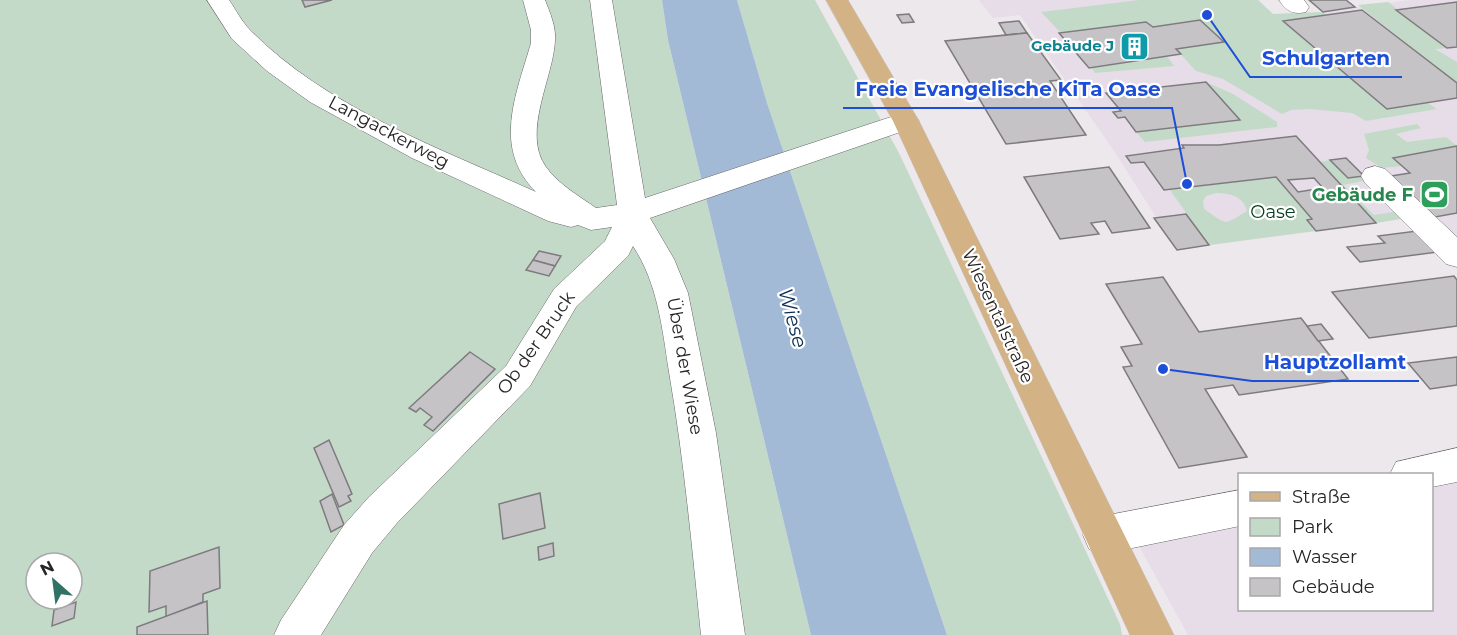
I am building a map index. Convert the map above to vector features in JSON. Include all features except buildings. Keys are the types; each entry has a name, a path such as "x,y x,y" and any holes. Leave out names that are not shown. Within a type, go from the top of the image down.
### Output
{"main road":[{"name":"Wiesentalstraße","path":"837,0 906,121 1152,635"}],"street":[{"name":"Langackerweg","path":"218,0 225,18 258,53 341,109 447,163 558,214 591,219 643,210"},
{"path":"534,0 540,17 543,43 524,127 523,143 533,172 591,219"},
{"name":"Über der Wiese","path":"601,0 643,210 642,235 658,259 672,294 698,433 723,635"},
{"path":"643,210 906,121"},
{"path":"1375,176 1457,256"},
{"name":"Ob der Bruck","path":"296,635 358,539 382,510 518,376 565,298 617,248 643,210"},
{"path":"1414,473 1457,465"},
{"path":"1103,535 1238,508"}],"shaded area":[{"path":"979,0 1258,0 1273,14 1323,12 1410,0 1457,0 1457,243 1417,216 1177,250 1114,151 1020,15 993,18"},
{"path":"1457,483 1457,635 1188,635 1139,546 1238,527 1238,611 1433,611 1433,488"}],"green space":[{"path":"0,0 662,0 668,40 811,635 0,635"},
{"path":"737,0 815,0 899,153 1120,624 1122,635 947,635 767,103"},
{"path":"1139,0 1258,0 1273,14 1323,12 1326,15 1284,21 1387,109 1428,103 1437,109 1366,121 1352,113 1310,109 1291,110 1282,114 1223,79 1196,71 1176,49 1223,42 1200,20 1153,27 1147,22 1062,34 1041,12"},
{"path":"1388,2 1447,48 1435,49 1457,62 1457,83 1358,5"},
{"path":"1167,56 1174,66 1095,73 1091,67"},
{"path":"1206,82 1233,94 1277,122 1277,127 1145,142 1136,132 1239,120"},
{"path":"1417,124 1421,128 1396,134 1407,142 1446,137 1457,146 1394,157 1402,166 1382,168 1366,158 1369,150 1364,134"},
{"path":"1330,160 1348,178 1364,176 1368,180 1343,185 1374,215 1400,211 1407,218 1376,223 1320,162"},
{"name":"Oase","path":"1276,177 1312,219 1316,231 1209,245 1170,190","holes":["1221,193 1240,199 1247,211 1226,222 1204,209 1203,201 1206,196"]}],"water":[{"name":"Wiese","path":"662,0 737,0 767,103 947,635 811,635 668,40"}],"place":[{"name":"Schulgarten","path":"1207,15"},
{"name":"Gebäude J","path":"1135,46"},
{"name":"Freie Evangelische KiTa Oase","path":"1187,184"},
{"name":"Gebäude F","path":"1434,195"},
{"name":"Hauptzollamt","path":"1163,369"}]}
